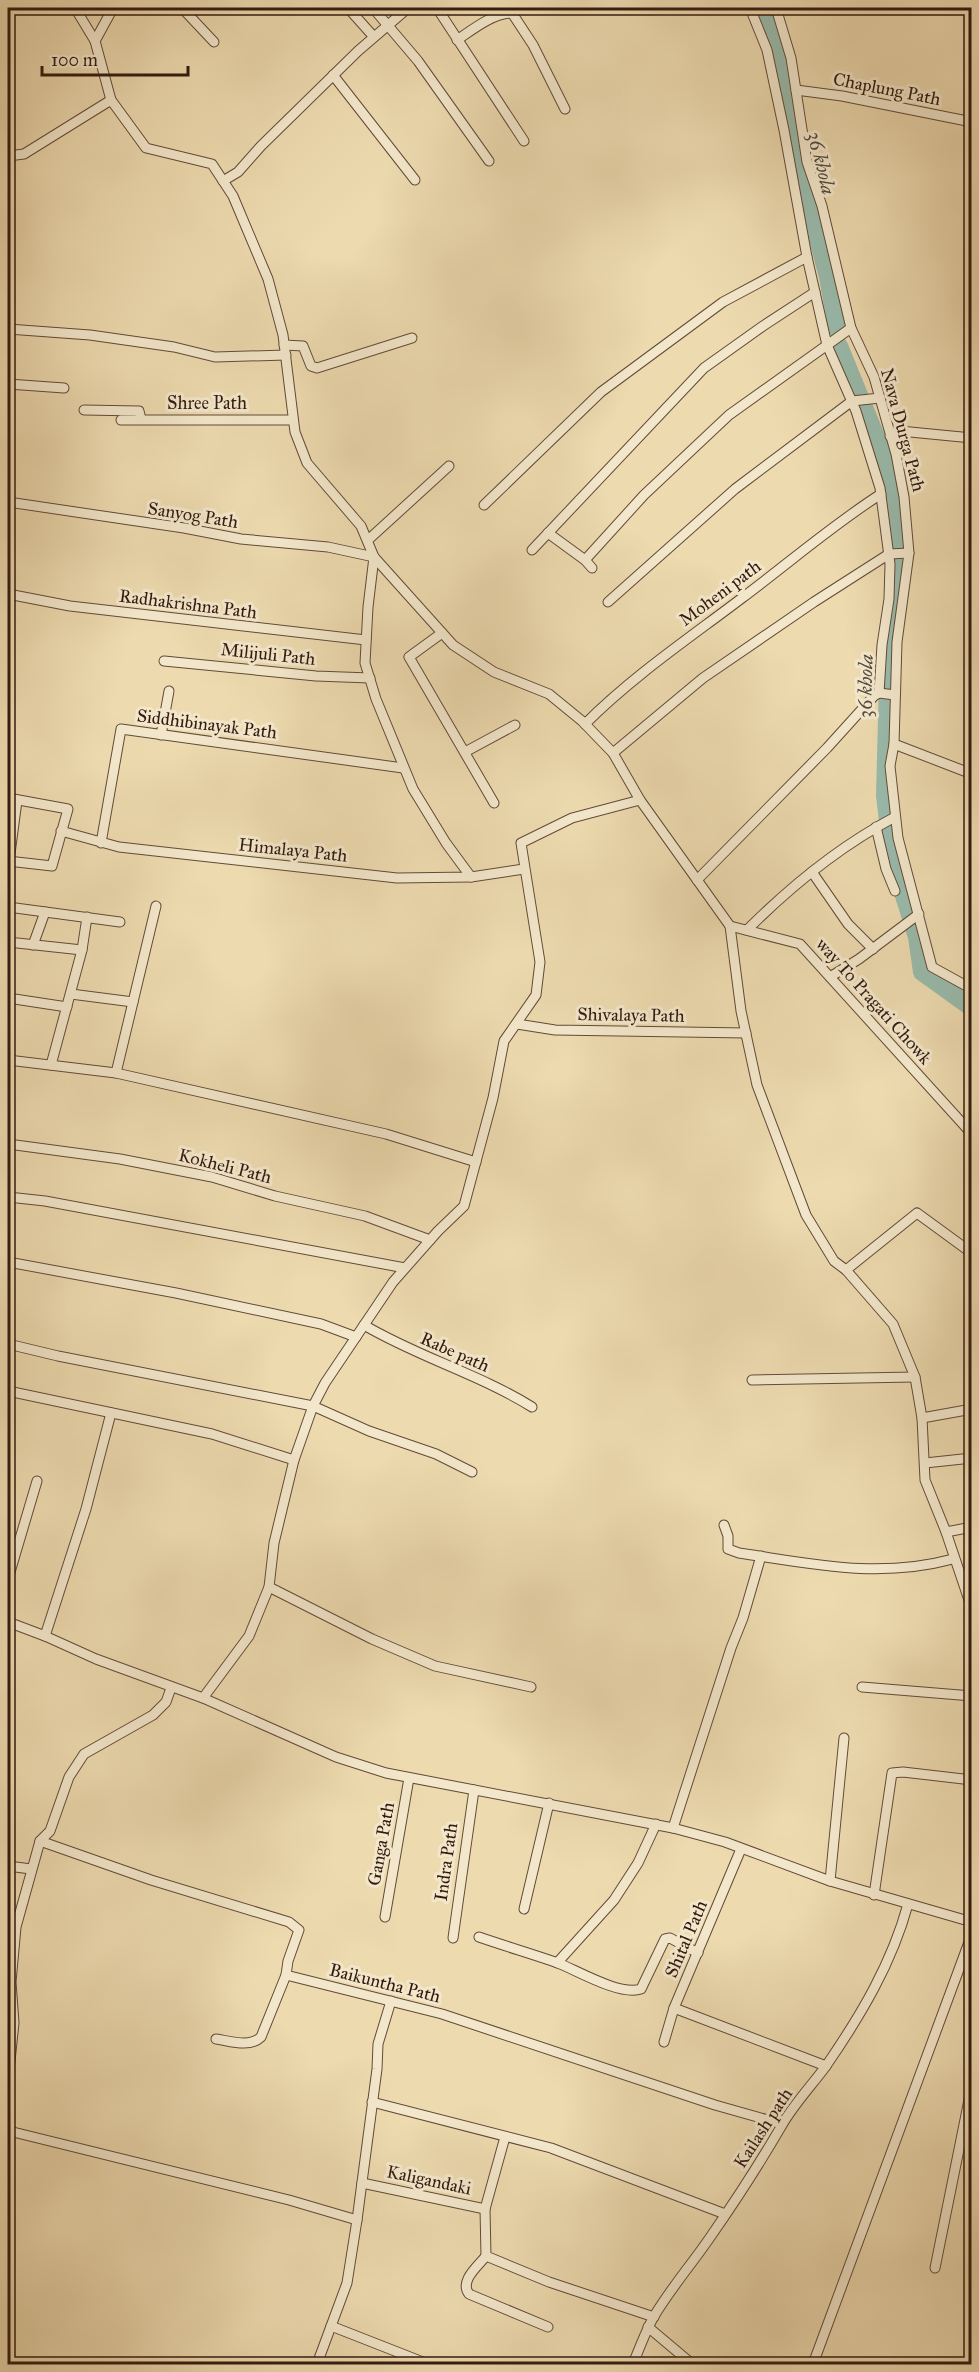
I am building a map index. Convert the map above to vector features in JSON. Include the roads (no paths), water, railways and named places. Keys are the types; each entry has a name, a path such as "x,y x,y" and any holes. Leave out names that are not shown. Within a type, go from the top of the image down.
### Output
{"street":[{"path":"75,8 95,41 111,100 146,148 212,164 233,196 268,279 285,350 295,432 307,463 362,526 374,557 453,645 494,672 549,694 585,724 613,753 640,800 730,926 741,1011 757,1085 806,1215 834,1262 846,1270 893,1324 915,1377 922,1418 926,1480 972,1609"},
{"path":"95,41 113,8"},
{"path":"182,8 214,42"},
{"path":"348,8 374,38"},
{"path":"373,8 418,61 489,161"},
{"path":"223,181 238,172 333,75 408,8"},
{"path":"436,8 524,141"},
{"path":"697,880 879,693 882,645 889,598 889,554 881,494 871,455 852,401 827,345 807,257 767,50 750,8"},
{"name":"Nava Durga Path","path":"776,8 790,58 807,162 822,206 851,328 874,377 904,496 909,553 897,642 894,744 890,766 898,838 932,967 972,989"},
{"path":"458,40 488,21 512,13 533,45 565,109"},
{"path":"333,75 415,180"},
{"name":"Chaplung Path","path":"796,90 842,96 972,122"},
{"path":"8,156 24,154 111,100"},
{"path":"484,505 601,392 723,302 807,257"},
{"path":"532,550 704,368 815,292"},
{"path":"585,560 644,495 729,415 851,328"},
{"path":"8,329 90,335 174,347 215,357 285,350 303,345 311,366 317,369 412,338"},
{"path":"8,384 64,388"},
{"path":"608,602 735,489 852,401 880,398"},
{"path":"84,410 139,411 141,420"},
{"name":"Shree Path","path":"121,420 293,420"},
{"path":"890,436 900,431 972,438"},
{"path":"368,540 449,466"},
{"name":"Moheni path","path":"585,724 652,665 744,597 837,522 881,494"},
{"name":"Sanyog Path","path":"8,502 184,528 241,539 328,547 374,557"},
{"path":"548,533 585,560 592,568"},
{"path":"613,753 703,678 814,602 889,554 909,553"},
{"path":"374,557 365,663 376,699 413,789 446,843 471,878"},
{"name":"Radhakrishna Path","path":"8,594 70,606 366,640"},
{"path":"442,633 410,657 494,802"},
{"name":"Milijuli Path","path":"164,661 316,676 370,678"},
{"path":"160,735 169,691"},
{"path":"879,693 896,695"},
{"path":"465,753 515,725"},
{"name":"Siddhibinayak Path","path":"101,843 121,729 403,768"},
{"path":"894,744 972,774"},
{"path":"12,799 68,809 51,866 8,861 12,799"},
{"path":"203,1698 249,1636 269,1587 274,1543 294,1460 325,1383 393,1282 464,1206 493,1098 504,1041 536,995 540,962 521,843 572,818 640,800"},
{"path":"747,930 779,898 846,846 896,817"},
{"path":"876,827 886,869 895,891"},
{"name":"Himalaya Path","path":"61,831 101,843 199,857 397,878 471,878 524,869"},
{"path":"812,872 849,924 873,949"},
{"path":"116,1073 156,906"},
{"path":"8,907 120,922"},
{"path":"33,945 45,912"},
{"path":"830,977 873,949 919,914"},
{"path":"51,1065 82,950 87,917"},
{"name":"way To Pragati Chowk","path":"730,926 800,944 972,1134"},
{"path":"8,942 82,950"},
{"path":"71,994 133,1002"},
{"path":"8,998 66,1007"},
{"name":"Shivalaya Path","path":"517,1024 555,1030 746,1033"},
{"path":"8,1060 116,1073 386,1134 476,1162"},
{"name":"Kokheli Path","path":"8,1144 120,1159 212,1177 275,1196 365,1216 430,1240"},
{"path":"8,1197 45,1201 405,1268"},
{"path":"846,1270 917,1213 969,1251"},
{"path":"8,1262 176,1293 321,1324 356,1337"},
{"name":"Rabe path","path":"364,1325 393,1342 513,1395 532,1407"},
{"path":"8,1344 58,1356 314,1406 369,1431 436,1454 472,1472"},
{"path":"752,1380 915,1377"},
{"path":"8,1390 212,1434 294,1460"},
{"path":"922,1418 972,1409"},
{"path":"45,1636 86,1509 111,1413"},
{"path":"925,1462 972,1458"},
{"path":"8,1579 37,1481"},
{"path":"724,1525 728,1536 728,1550 760,1556 864,1570 915,1566 953,1559"},
{"path":"946,1532 972,1527"},
{"path":"673,1828 731,1648 743,1618 760,1556"},
{"path":"269,1587 372,1639 435,1666 531,1687"},
{"path":"8,1622 96,1659 203,1698 336,1757 386,1773 673,1828 874,1895 972,1922"},
{"path":"862,1687 972,1696"},
{"path":"8,2080 11,1982 16,1927 40,1842 50,1831 69,1777 84,1754 153,1715 166,1702 171,1688"},
{"path":"830,1881 844,1738"},
{"path":"874,1895 892,1773 903,1772 972,1780"},
{"name":"Ganga Path","path":"385,1917 409,1778"},
{"name":"Indra Path","path":"453,1938 474,1790"},
{"path":"524,1908 549,1803"},
{"path":"557,1963 614,1900 638,1863 656,1824"},
{"path":"40,1842 151,1880 289,1922 299,1930 288,1961 286,1975 261,2037 250,2043 216,2039"},
{"name":"Shital Path","path":"664,2042 674,2008 741,1849"},
{"path":"8,1866 31,1869"},
{"name":"Kailash path","path":"633,2364 654,2317 777,2137 782,2124 826,2066 864,2008 887,1964 902,1928 908,1904"},
{"path":"813,2364 972,1934"},
{"path":"479,1937 557,1963 612,1986 636,1991 641,1989 665,1939 670,1938 698,1953"},
{"name":"Baikuntha Path","path":"286,1975 442,2014 715,2105 782,2124"},
{"path":"317,2364 347,2283 362,2182 378,2044 392,2001"},
{"path":"674,2008 826,2066"},
{"path":"935,2268 972,2085"},
{"path":"372,2102 551,2148 725,2214"},
{"path":"8,2121 8,2145"},
{"path":"9,2131 289,2200 357,2220"},
{"name":"Kaligandaki","path":"362,2182 485,2209 505,2137"},
{"path":"485,2209 486,2256 465,2283 465,2289 470,2294 548,2327"},
{"path":"486,2256 549,2282 654,2317"},
{"path":"331,2326 428,2364"},
{"path":"648,2327 692,2364"}],"waterway":[{"name":"36 khola","path":"763,8 776,34 793,145 828,277 837,329"},
{"name":"36 khola","path":"839,346 881,449 894,502 899,568 889,641 885,796 893,861 917,937 922,972 972,1008"}]}
